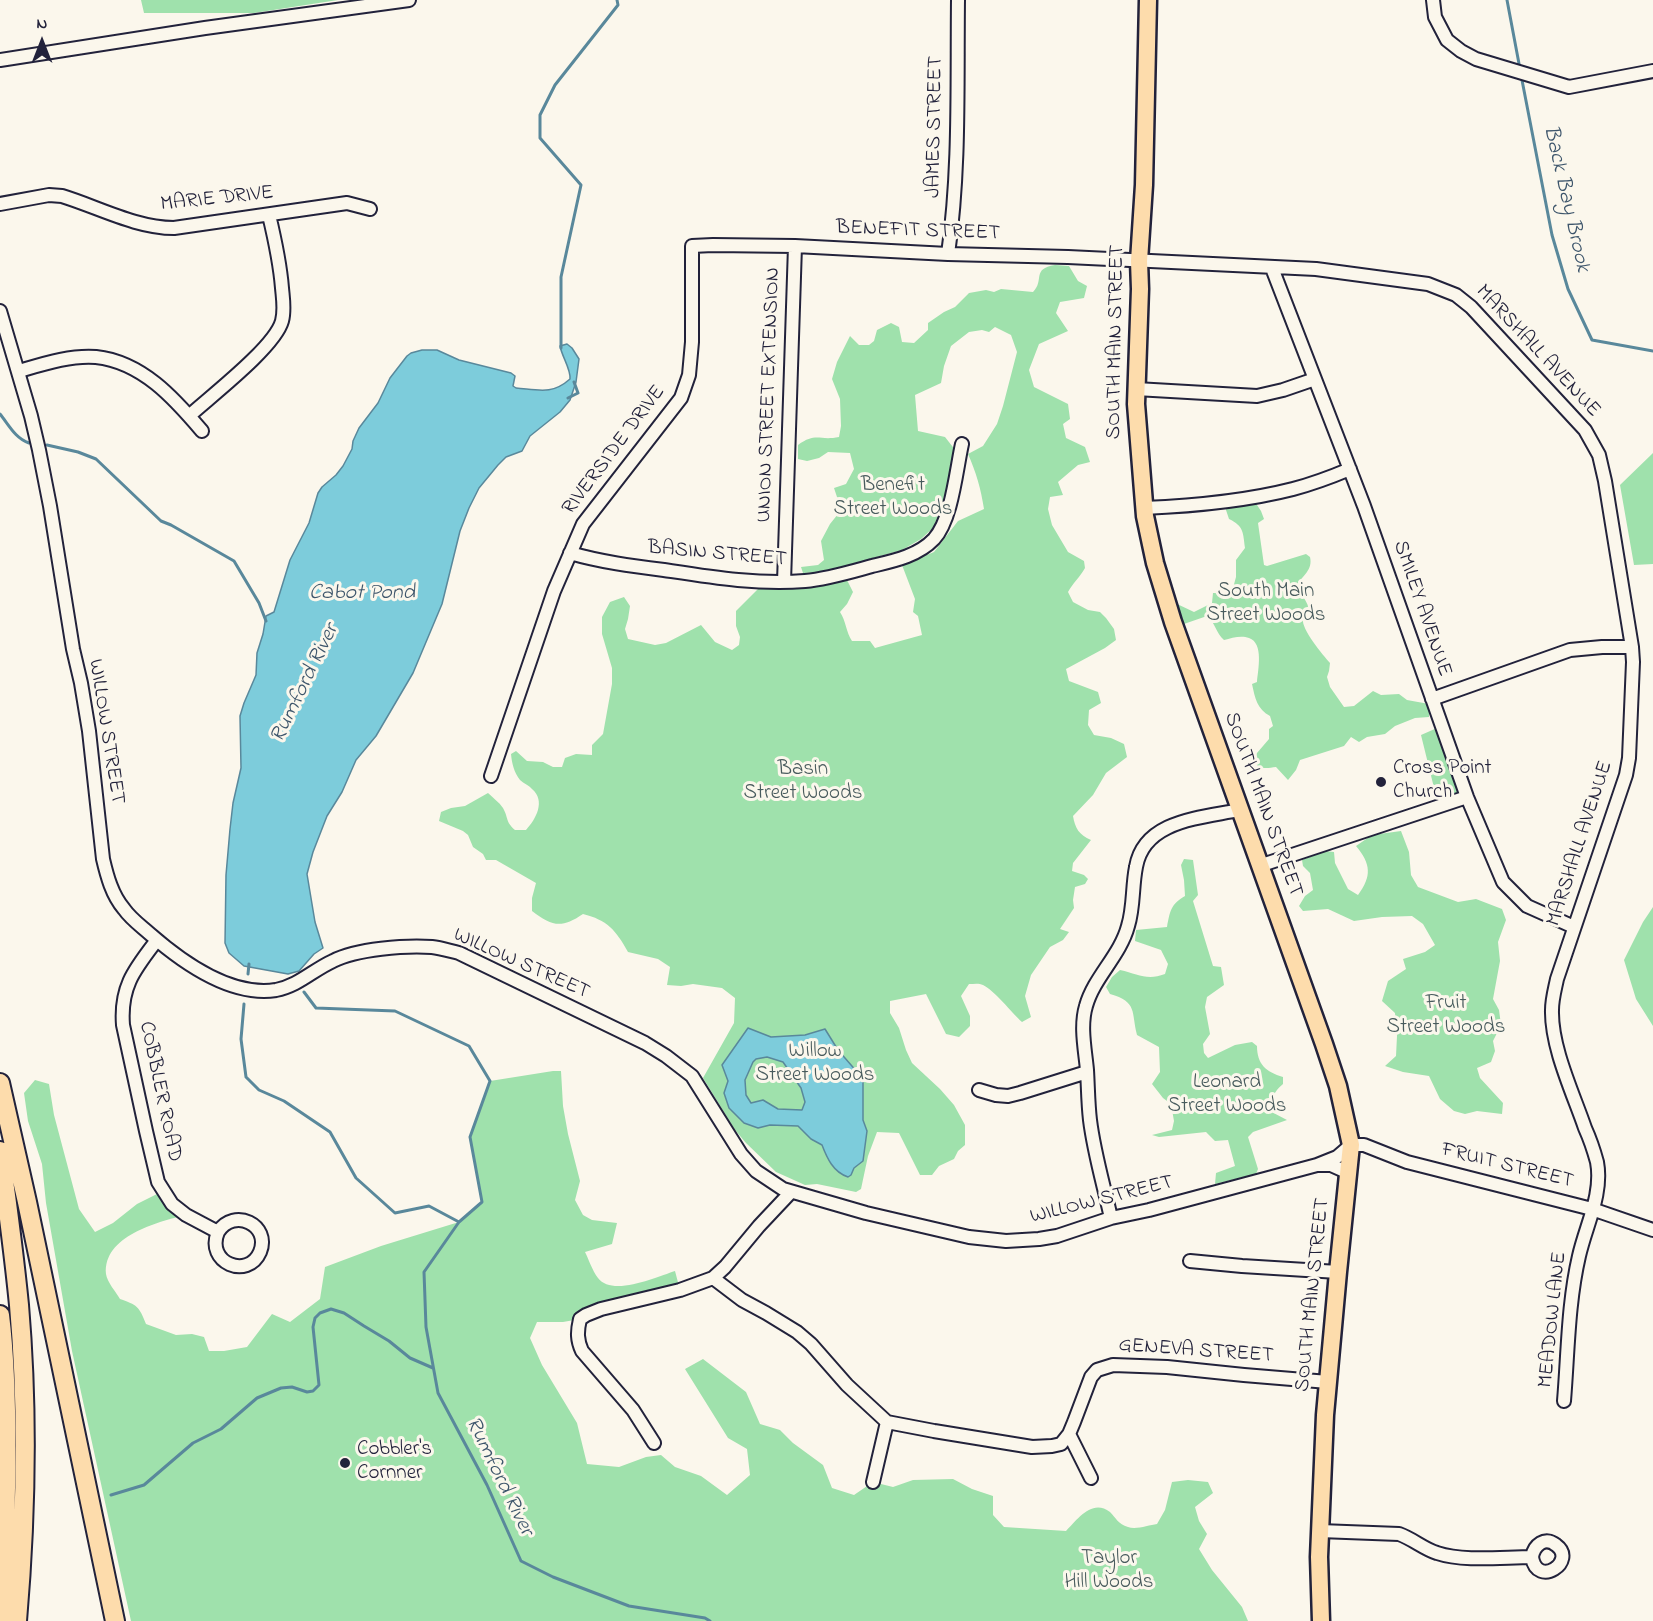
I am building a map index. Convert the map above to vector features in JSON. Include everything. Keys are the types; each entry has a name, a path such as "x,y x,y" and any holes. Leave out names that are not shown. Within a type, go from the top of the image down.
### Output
{"highway":[{"path":"0,1083 116,1621"},
{"path":"0,1151 19,1308 23,1388 25,1460 17,1621"},
{"path":"0,1315 6,1444 5,1545 0,1621"}],"main road":[{"name":"SOUTH MAIN STREET","path":"1148,0 1136,389 1144,508 1153,555 1165,598 1338,1086 1352,1145 1325,1414 1320,1530 1321,1621"}],"street":[{"path":"0,60 205,28 409,0"},
{"name":"JAMES STREET","path":"948,254 956,179 958,0"},
{"path":"1433,0 1435,17 1447,40 1476,59 1569,87 1653,70"},
{"name":"MARIE DRIVE","path":"0,204 49,195 62,196 158,228 174,228 347,203 370,209"},
{"path":"189,416 256,357 276,334 282,320 280,263 270,215"},
{"name":"BENEFIT STREET","path":"695,246 712,244 795,246 1272,268"},
{"name":"RIVERSIDE DRIVE","path":"491,776 554,591 583,524 681,398 689,375 692,342 692,246 695,246"},
{"name":"UNION STREET EXTENSION","path":"783,582 795,246"},
{"name":"SMILEY AVENUE","path":"1272,268 1350,469 1467,798 1503,882 1527,906 1574,927"},
{"name":"MARSHALL AVENUE","path":"1272,268 1316,269 1428,284 1456,295 1471,307 1574,417 1593,442 1602,466 1632,647 1629,758 1626,775 1553,993 1552,1010 1553,1029 1558,1049 1597,1162 1597,1192 1592,1209"},
{"name":"WILLOW STREET","path":"0,311 19,371 39,450 73,649 81,683 106,872 115,896 123,909 167,949 200,971 230,984 274,990 293,985 334,960 358,953 432,947 459,953 645,1043 666,1056 692,1076 741,1154 756,1171 783,1190 866,1213 991,1240 1040,1239 1057,1236 1111,1218 1317,1165 1337,1157 1352,1145"},
{"path":"19,371 66,359 95,357 123,363 149,377 202,431"},
{"path":"1136,389 1257,396 1315,379"},
{"name":"BASIN STREET","path":"570,553 622,565 760,582 806,581 896,560 925,548 943,526 962,444"},
{"path":"1144,508 1181,506 1259,496 1309,484 1350,469"},
{"path":"1432,699 1570,650 1632,647"},
{"path":"1259,866 1467,798"},
{"path":"1111,1218 1090,1120 1084,1034 1085,1008 1090,993 1119,947 1128,927 1136,865 1139,853 1146,842 1155,834 1176,824 1239,810"},
{"name":"COBBLER ROAD","path":"157,940 129,980 122,1010 123,1025 158,1182 172,1204 186,1215 218,1232"},
{"path":"979,1090 1008,1096 1087,1071"},
{"name":"FRUIT STREET","path":"1352,1145 1364,1145 1407,1162 1592,1209 1653,1230"},
{"path":"1317,1165 1331,1166 1349,1173"},
{"path":"654,1443 633,1410 582,1352 578,1342 580,1319 590,1313 680,1290 712,1278 725,1267 791,1192"},
{"name":"MEADOW LANE","path":"1564,1401 1573,1294 1579,1256 1592,1209"},
{"path":"1190,1261 1338,1272"},
{"path":"712,1278 742,1300 804,1338 887,1422 1032,1447 1061,1444 1069,1434 1091,1478"},
{"name":"GENEVA STREET","path":"1069,1434 1091,1377 1096,1370 1104,1367 1167,1366 1328,1382"},
{"path":"873,1482 887,1422"},
{"path":"1320,1530 1399,1534 1431,1551 1447,1556 1532,1557"}],"green space":[{"path":"141,0 338,0 254,13 144,13"},
{"name":"Basin Street Woods","path":"1055,265 1069,266 1078,281 1087,286 1084,298 1060,302 1056,313 1068,331 1039,344 1029,370 1034,387 1068,404 1070,419 1063,424 1066,438 1085,447 1090,462 1078,465 1058,482 1063,495 1050,497 1048,509 1052,525 1068,552 1084,561 1085,568 1068,592 1073,602 1088,610 1100,612 1114,629 1116,640 1066,669 1069,681 1098,692 1101,703 1089,710 1088,725 1094,735 1111,738 1124,744 1127,757 1106,773 1093,795 1073,816 1078,831 1091,840 1073,863 1072,871 1088,879 1085,884 1075,887 1074,908 1060,929 1069,932 1063,940 1050,947 1031,975 1025,996 1031,1017 1022,1022 983,985 969,984 961,996 970,1016 970,1026 959,1037 946,1034 926,994 890,1001 890,1013 899,1028 912,1063 954,1105 965,1125 965,1145 954,1159 939,1166 932,1175 920,1175 899,1133 877,1132 868,1156 861,1189 856,1192 817,1184 805,1185 776,1172 746,1143 735,1130 703,1078 734,1023 735,998 722,988 693,984 667,985 670,967 658,959 628,952 615,932 598,919 583,914 569,922 557,924 539,916 532,911 532,898 536,883 496,860 486,860 483,854 473,847 468,835 439,821 441,812 465,806 488,793 503,808 508,822 515,830 526,830 536,815 539,804 536,794 518,777 511,754 516,751 527,761 543,762 553,767 562,767 565,758 576,754 592,755 592,745 603,734 612,684 612,668 602,634 602,617 610,602 624,597 630,606 625,629 628,639 655,645 666,643 701,625 715,642 732,650 739,645 740,637 736,626 736,611 759,588 809,588 847,580 853,592 840,612 852,641 870,641 875,648 922,635 918,616 913,612 915,599 902,565 934,552 958,521 984,509 978,481 968,454 983,446 997,424 1017,352 1011,335 995,327 989,332 982,330 969,332 951,346 941,383 915,395 918,431 945,437 956,451 934,527 921,539 902,550 823,572 803,573 801,567 818,565 824,560 821,541 838,514 838,500 834,488 846,484 854,469 850,453 828,452 819,458 807,461 798,459 798,445 814,438 839,437 840,399 832,379 837,362 850,336 859,345 869,345 874,341 877,330 891,323 899,327 902,342 914,343 928,330 928,323 955,307 969,293 986,290 994,292 1001,289 1033,292 1043,269"},
{"path":"1653,453 1653,564 1634,565 1620,485"},
{"name":"South Main Street Woods","path":"1255,502 1264,519 1258,523 1264,565 1306,554 1310,557 1309,569 1297,585 1310,611 1303,619 1303,623 1313,642 1330,663 1327,677 1330,687 1344,707 1354,706 1373,691 1381,695 1399,694 1407,700 1429,704 1429,717 1415,718 1395,726 1385,734 1367,737 1359,742 1351,737 1344,746 1300,760 1288,780 1276,767 1261,767 1254,762 1257,753 1269,739 1269,729 1273,726 1270,716 1257,703 1252,684 1257,682 1259,657 1257,645 1246,637 1224,640 1207,616 1181,625 1175,603 1194,612 1212,603 1213,593 1224,593 1233,588 1236,577 1236,560 1245,548 1242,530 1238,524 1229,519 1225,507"},
{"path":"1437,728 1461,796 1438,804 1421,735"},
{"name":"Fruit Street Woods","path":"1401,831 1409,852 1411,875 1418,887 1458,902 1476,899 1502,909 1506,920 1498,942 1500,961 1493,999 1499,1010 1501,1025 1493,1041 1495,1051 1491,1062 1477,1068 1480,1078 1503,1103 1502,1114 1477,1111 1465,1114 1454,1111 1440,1099 1429,1076 1403,1072 1385,1066 1396,1056 1397,1036 1395,1013 1382,1001 1388,981 1406,969 1403,959 1425,952 1435,945 1423,924 1412,916 1354,921 1328,909 1303,911 1299,906 1305,896 1313,890 1310,873 1303,866 1302,860 1325,851 1334,852 1335,863 1348,889 1358,895 1366,882 1368,870 1365,859 1356,846 1372,835"},
{"name":"Leonard Street Woods","path":"1184,859 1193,860 1198,895 1193,901 1213,966 1221,967 1224,985 1207,997 1205,1007 1210,1034 1203,1044 1204,1053 1208,1058 1235,1045 1252,1042 1257,1046 1259,1058 1264,1066 1272,1073 1283,1077 1283,1084 1266,1109 1287,1120 1253,1132 1248,1137 1258,1169 1256,1174 1215,1184 1216,1173 1235,1166 1228,1140 1215,1141 1206,1132 1159,1137 1152,1135 1172,1130 1174,1121 1171,1104 1152,1084 1160,1072 1159,1047 1137,1035 1129,1004 1110,994 1106,987 1120,970 1148,977 1165,974 1168,964 1161,950 1135,941 1136,930 1167,927 1172,908 1185,896 1181,865"},
{"path":"1653,907 1653,1026 1636,999 1624,960"},
{"name":"Taylor Hill Woods","path":"561,1071 563,1106 580,1181 575,1200 583,1215 592,1220 617,1223 612,1244 585,1252 594,1272 605,1283 624,1286 675,1271 680,1290 580,1319 563,1322 537,1322 530,1338 542,1365 577,1423 587,1464 619,1467 646,1457 661,1455 675,1467 701,1476 727,1495 750,1475 747,1449 728,1438 685,1369 703,1359 746,1392 760,1424 780,1430 793,1443 823,1465 832,1488 854,1495 873,1482 893,1487 913,1480 953,1479 993,1496 993,1515 1004,1527 1066,1531 1085,1512 1097,1508 1110,1512 1119,1523 1131,1528 1157,1524 1165,1510 1172,1482 1188,1480 1208,1482 1213,1493 1195,1507 1199,1521 1207,1534 1199,1549 1212,1570 1242,1607 1248,1621 131,1621 72,1351 46,1203 42,1164 28,1121 24,1093 35,1080 49,1084 54,1115 79,1209 95,1232 113,1223 137,1204 163,1191 186,1215 147,1227 122,1240 107,1261 106,1274 120,1299 134,1305 146,1324 176,1335 192,1334 204,1337 209,1351 224,1351 247,1347 272,1314 290,1322 320,1299 325,1267 381,1246 459,1222 482,1202 470,1137 490,1081"}],"water":[{"name":"Cabot Pond","path":"567,344 579,359 576,382 570,400 560,412 530,436 522,451 506,457 479,488 460,531 442,604 413,673 376,736 356,760 342,792 327,816 307,874 315,922 323,948 314,954 299,971 288,974 244,966 229,953 225,943 226,875 230,829 241,768 240,716 256,675 257,653 266,616 274,612 290,560 309,523 318,493 343,466 359,428 378,403 390,378 411,353 437,350 459,360 511,373 515,376 513,386 516,388 545,390 557,387 570,379 560,346"},
{"path":"748,1028 771,1037 805,1035 825,1029 863,1082 863,1120 867,1131 863,1161 848,1177 834,1168 822,1145 811,1139 798,1126 770,1125 758,1128 744,1123 729,1108 724,1093 728,1081 722,1065","holes":["767,1057 783,1062 801,1088 805,1102 802,1110 778,1109 763,1100 751,1103 746,1095 745,1080 753,1062 756,1059"]}],"waterway":[{"name":"Rumford River","path":"561,348 561,277 581,185 540,138 540,115 555,85 618,5 617,0"},
{"name":"Back Bay Brook","path":"1507,0 1520,69"},
{"name":"Back Bay Brook","path":"1521,75 1552,235 1568,289 1592,340 1653,351"},
{"name":"Rumford River","path":"568,398 578,393 574,382"},
{"path":"0,414 16,435 29,443"},
{"path":"47,445 96,459 161,521 234,561 259,603 266,621"},
{"name":"Rumford River","path":"248,974 249,964"},
{"name":"Rumford River","path":"304,992 316,1008 395,1011 469,1046 490,1081 470,1137 482,1202 459,1222 424,1272 426,1327 438,1393 487,1485 521,1561 553,1577 629,1606 705,1618 710,1621"},
{"name":"Rumford River","path":"244,1004 241,1039 246,1077 259,1090 284,1101 330,1132 356,1178 395,1213 429,1206 459,1222"},
{"path":"111,1495 144,1485 193,1443 221,1429 257,1398 281,1388 292,1387 307,1392 313,1391 319,1385 313,1327 315,1318 320,1313 331,1309 344,1313 389,1341 410,1358 433,1368"}],"place":[{"name":"Cross Point Church","path":"1381,782"},
{"name":"Cobbler's Cornner","path":"345,1463"}],"park label":[{"name":"Benefit Street Woods","path":"893,499"},
{"name":"Willow Street Woods","path":"815,1065"}]}
